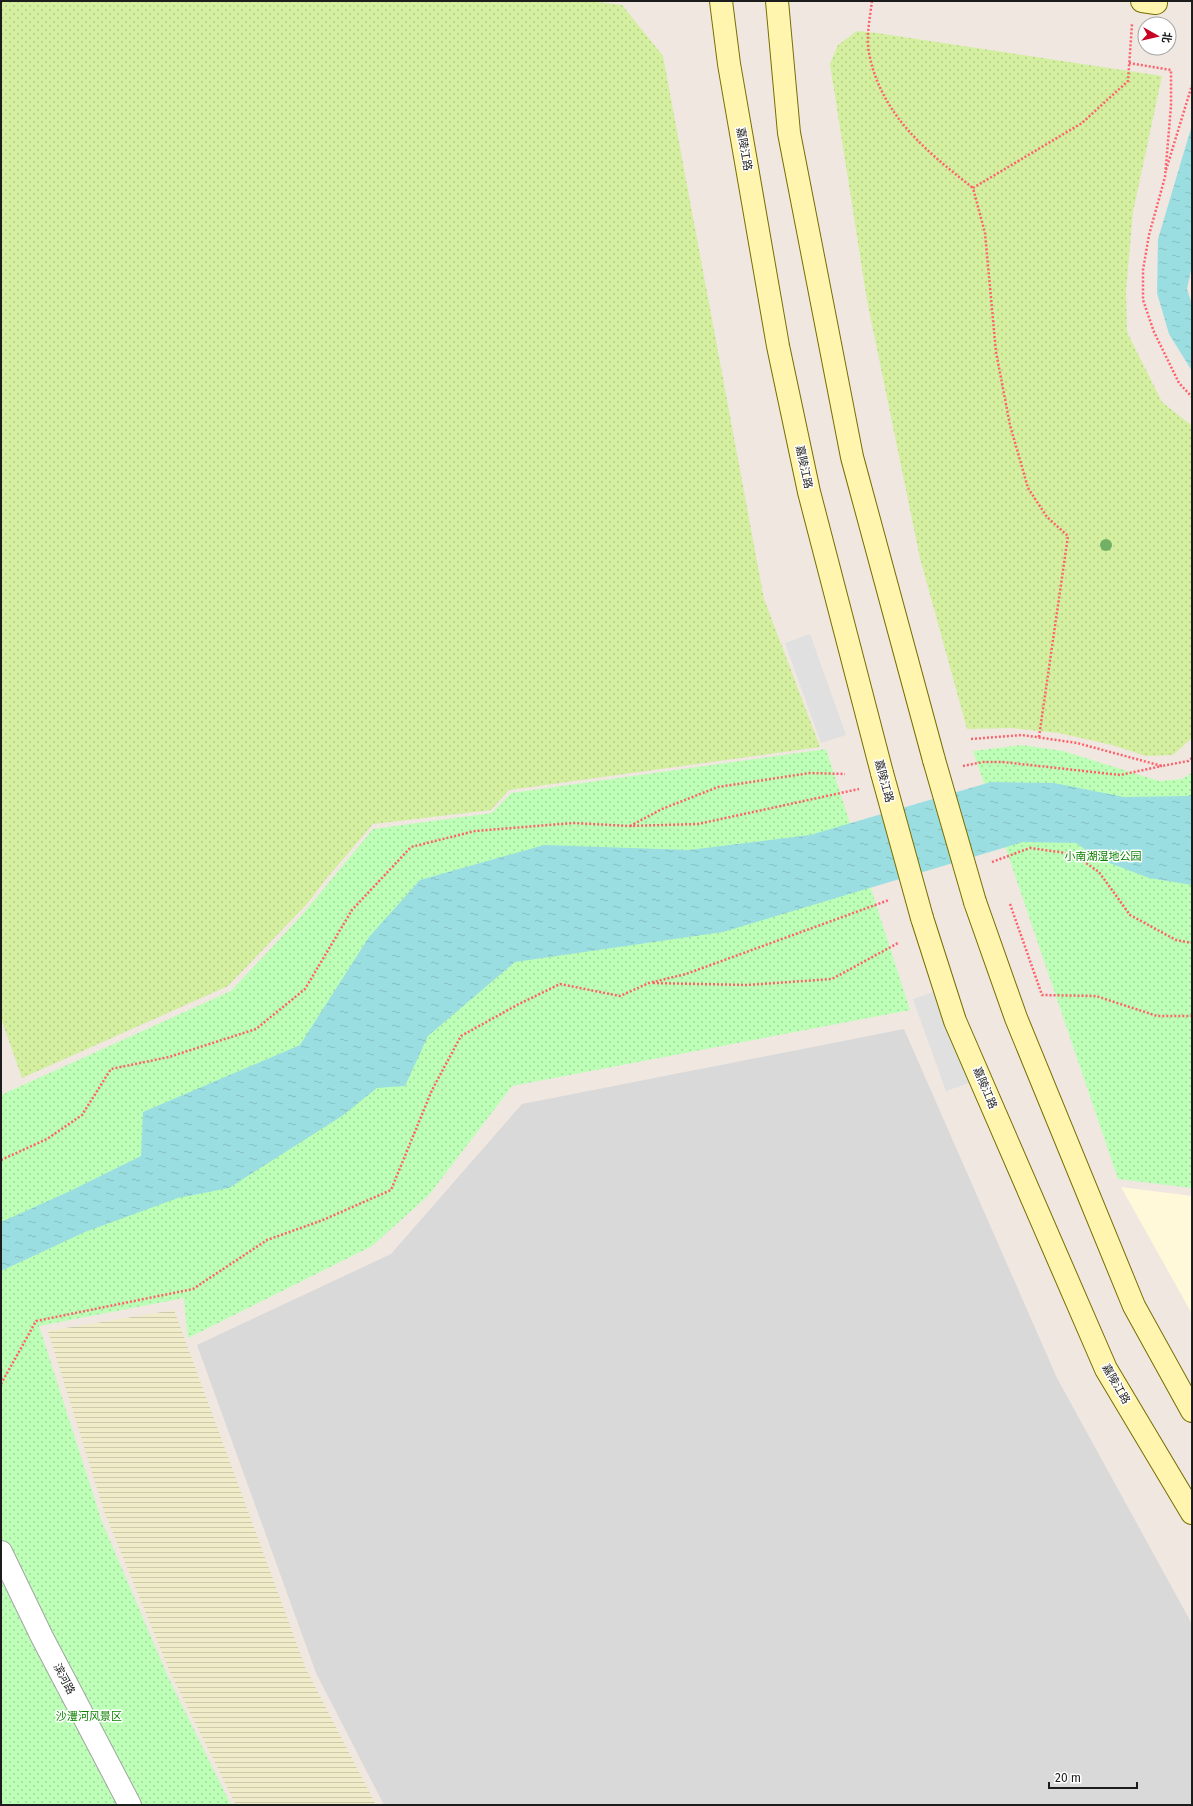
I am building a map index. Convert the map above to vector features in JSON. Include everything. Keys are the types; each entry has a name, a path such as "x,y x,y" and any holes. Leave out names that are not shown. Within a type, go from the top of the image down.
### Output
{"street":[{"name":"嘉陵江路","path":"721,1 730,72 783,369 809,492 882,773 922,918 955,1021 1106,1369 1192,1513"},
{"path":"777,1 789,133 852,457 934,760 976,902 1016,1018 1134,1306 1192,1411"},
{"name":"滨河路","path":"1,1552 42,1637 130,1805"}],"path":[{"path":"872,1 869,52 878,86 896,116 932,156 973,188 985,233 996,352 1010,424 1028,488 1047,518 1068,536 1039,737"},
{"path":"973,188 1082,123 1128,81 1129,63 1143,7"},
{"path":"1129,63 1171,70 1172,106 1164,176"},
{"path":"1192,85 1164,176 1149,235 1144,270 1143,300 1154,332 1179,383 1192,397"},
{"path":"971,739 1022,735 1039,737 1077,743 1162,766"},
{"path":"961,767 983,762 1003,762 1120,775 1188,761 1192,758"},
{"path":"629,826 662,809 718,787 810,773 845,774"},
{"path":"1,1160 47,1139 82,1114 111,1069 169,1057 256,1029 305,989 352,910 411,847 475,831 574,823 629,826 698,824 864,788"},
{"path":"986,864 1030,848 1073,854 1099,872 1130,915 1176,940 1192,943"},
{"path":"1,1384 36,1320 193,1289 267,1240 323,1220 391,1190 432,1090 461,1036 517,1005 560,984 620,996 649,983 686,974 890,899"},
{"path":"1010,904 1042,995 1096,996 1157,1016 1192,1016"},
{"path":"649,983 747,985 832,979 898,943"}],"shaded area":[{"path":"810,634 846,735 821,743 785,643"},
{"path":"937,991 969,1083 946,1091 913,999"},
{"path":"904,1029 1057,1378 1192,1624 1192,1805 384,1805 316,1673 197,1345 391,1254 522,1104"},
{"path":"1121,1187 1192,1196 1192,1314"},
{"path":"174,1310 306,1669 376,1805 236,1805 170,1672 104,1511 48,1331"}],"green space":[{"path":"1,1 590,1 622,5 663,56 764,599 820,747 509,790 491,810 373,824 326,879 307,904 228,986 22,1078 1,1018"},
{"path":"857,31 1162,76 1133,212 1126,291 1127,332 1162,402 1192,426 1192,738 1173,755 1146,756 1112,745 1059,733 1012,728 967,729 920,558 867,300 830,64 838,45"},
{"name":"小南湖湿地公园","path":"1022,745 1063,751 1159,781 1182,779 1192,773 1192,1188 1118,1179 973,751"},
{"name":"沙澧河风景区","path":"826,749 910,1010 512,1086 429,1195 372,1246 188,1338 184,1298 39,1326 102,1522 169,1679 231,1805 1,1805 1,1095 231,991 302,915 373,829 492,813 511,793"}],"water":[{"path":"1192,125 1192,266 1187,289 1192,304 1192,371 1169,334 1157,293 1158,239"},
{"path":"991,782 1054,783 1124,797 1188,796 1192,794 1192,885 1149,878 1099,859 1076,843 1023,842 723,932 515,962 428,1036 405,1086 377,1088 342,1116 229,1188 178,1198 85,1232 1,1271 1,1222 68,1192 141,1156 143,1112 300,1045 369,937 420,880 544,845 689,850 810,835"}]}
